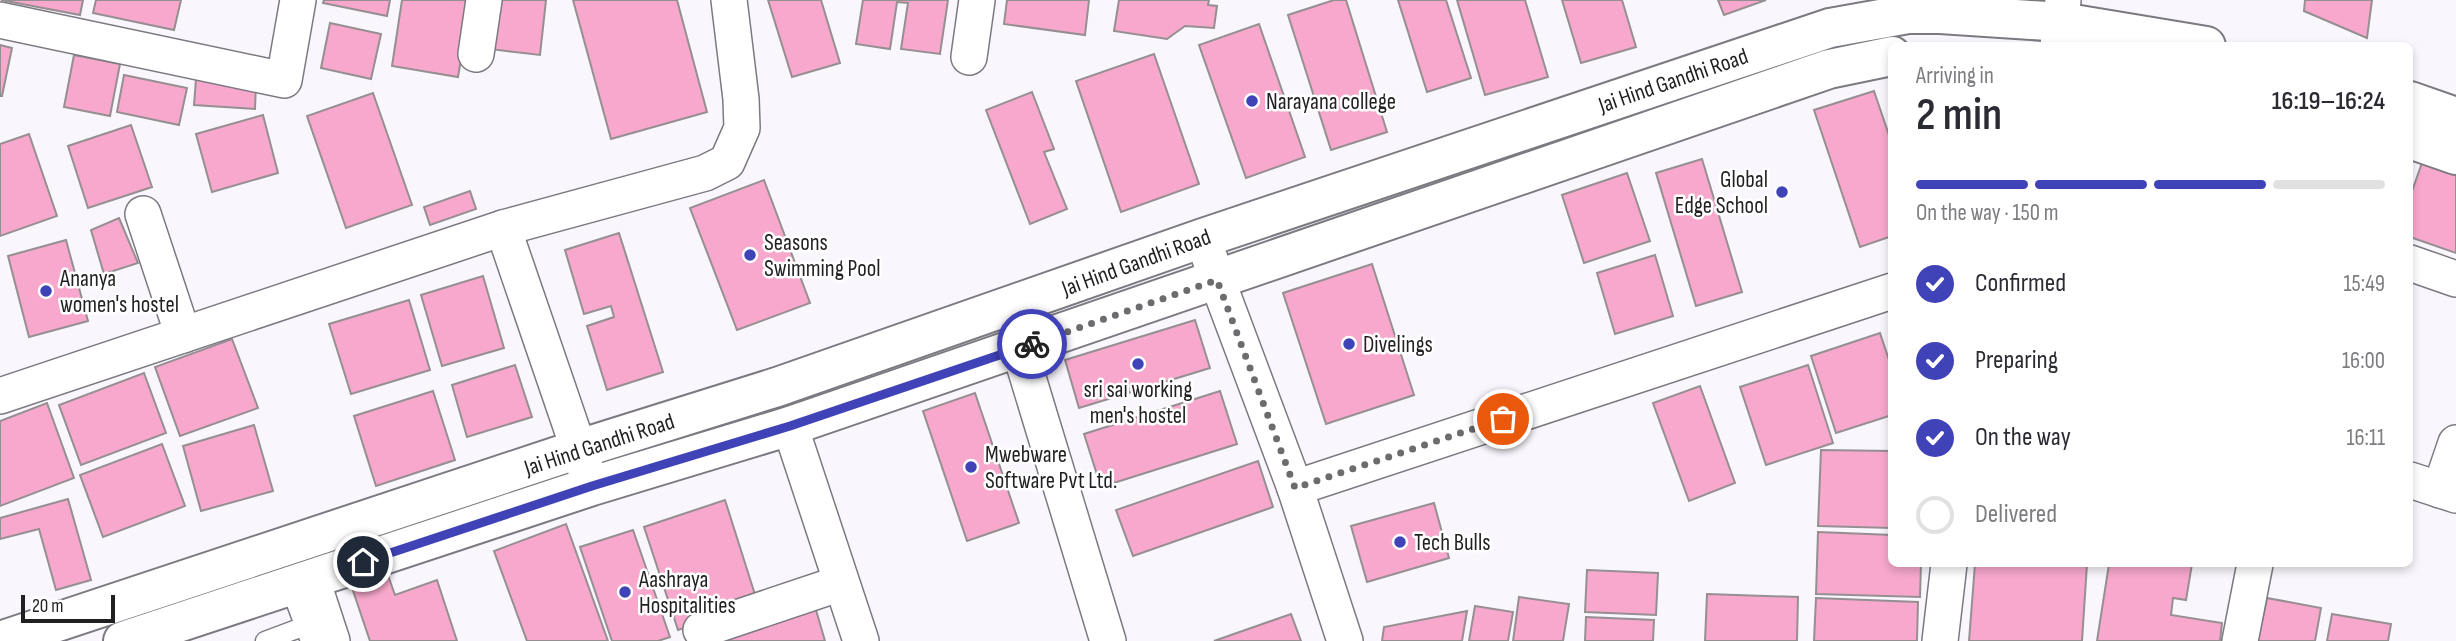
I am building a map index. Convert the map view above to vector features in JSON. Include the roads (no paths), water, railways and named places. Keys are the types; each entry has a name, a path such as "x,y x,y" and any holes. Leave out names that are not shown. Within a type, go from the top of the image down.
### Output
{"street":[{"path":"0,20 284,80 298,0"},
{"path":"476,54 484,0"},
{"path":"2,388 183,335 503,228 705,173 727,162 742,128 729,0"},
{"path":"969,57 977,0"},
{"name":"Jai Hind Gandhi Road","path":"1,641 579,449 776,387 1203,238 1830,27 1908,14 2061,22 2182,42"},
{"name":"Jai Hind Gandhi Road","path":"123,641 592,486 790,426 1829,69 1888,57"},
{"path":"2413,101 2456,117"},
{"path":"2413,140 2456,155"},
{"path":"143,214 183,335"},
{"path":"503,228 592,486"},
{"path":"1203,238 1295,488 1345,641"},
{"path":"2413,264 2456,279"},
{"path":"1295,488 1888,292"},
{"path":"1019,348 1108,641"},
{"path":"790,426 861,641"},
{"path":"2435,488 2456,443"},
{"path":"1940,641 1950,567"},
{"path":"2240,641 2254,567"},
{"path":"301,583 316,636"},
{"path":"701,630 841,583"}],"lane":[{"path":"265,641 316,636"}],"place":[{"name":"Narayana college","path":"1252,101"},
{"name":"Global Edge School","path":"1782,192"},
{"name":"Seasons Swimming Pool","path":"750,255"},
{"name":"Ananya women's hostel","path":"46,291"},
{"name":"Divelings","path":"1349,344"},
{"name":"sri sai working men's hostel","path":"1138,364"},
{"name":"Mwebware Software Pvt Ltd.","path":"971,467"},
{"name":"Tech Bulls","path":"1400,542"},
{"name":"Aashraya Hospitalities","path":"625,592"}]}
